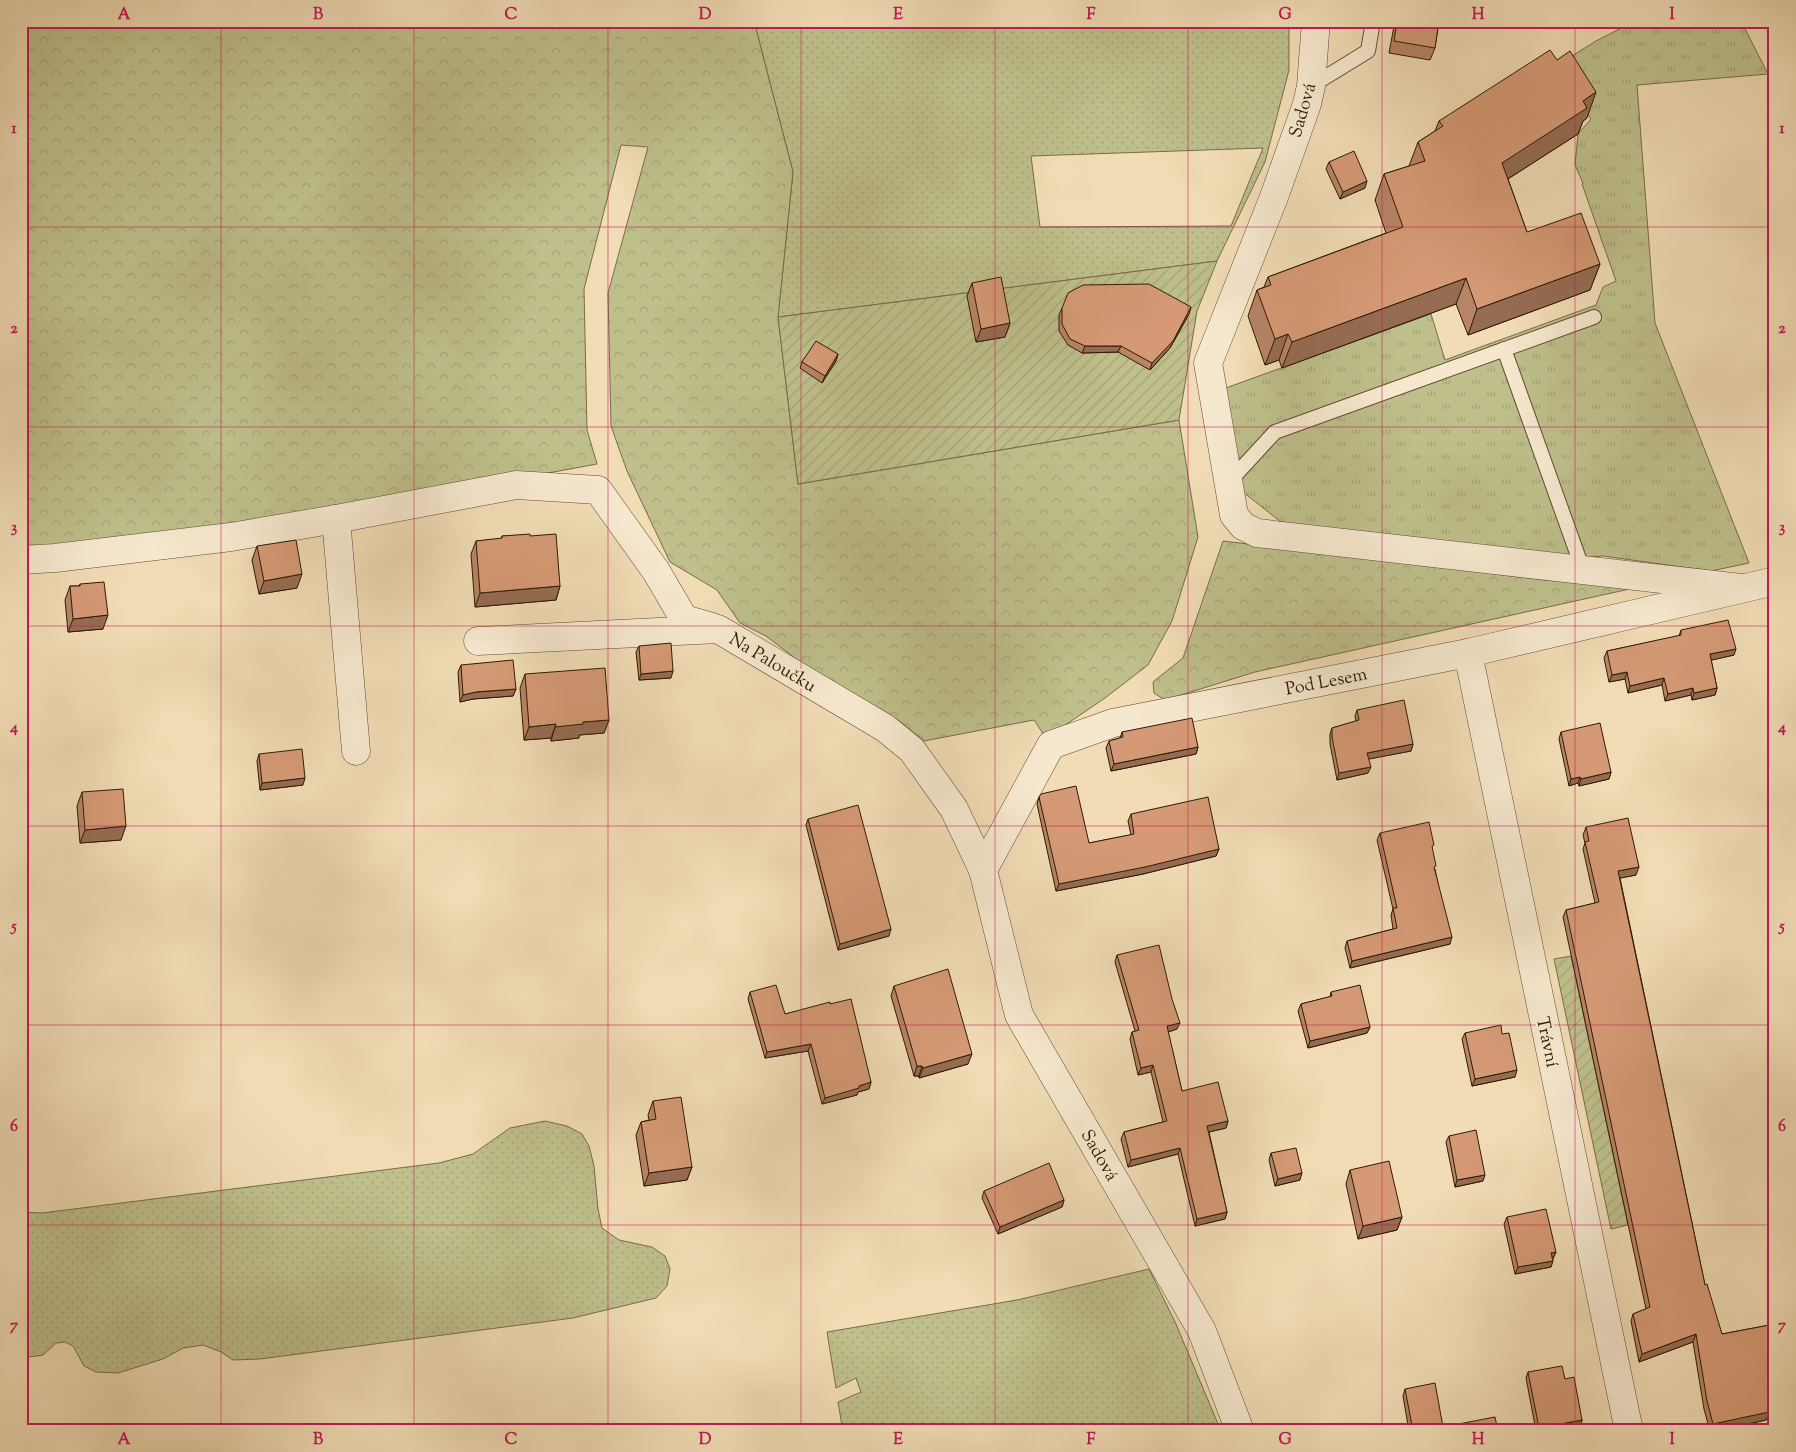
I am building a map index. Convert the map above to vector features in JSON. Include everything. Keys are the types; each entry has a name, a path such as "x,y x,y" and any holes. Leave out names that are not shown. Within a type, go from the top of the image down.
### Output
{"street":[{"name":"Sadová","path":"1228,484 1208,363 1274,197 1307,104 1311,86 1316,21"},
{"name":"Pod Lesem","path":"1228,484 1234,515 1243,526 1258,534 1741,588"},
{"path":"21,560 55,558 231,537 336,520 516,485 598,490 656,571 684,619 718,629"},
{"path":"336,520 356,751"},
{"name":"Pod Lesem","path":"983,870 1051,745 1113,724 1468,654 1775,581"},
{"name":"Na Paloučku","path":"478,641 718,629 885,728 912,750 954,809 983,870"},
{"name":"Trávní","path":"1468,654 1629,1431"},
{"name":"Sadová","path":"983,870 1019,1015 1202,1332 1240,1431"}],"lane":[{"path":"1311,86 1368,51 1373,21"},
{"path":"1228,484 1275,432 1594,317"},
{"path":"1504,349 1583,570"}],"green space":[{"path":"21,21 754,21 793,172 778,317 798,484 1179,420 1198,537 1172,621 1148,665 1105,698 1046,738 1034,720 924,741 884,711 827,681 766,636 740,623 717,590 670,562 627,471 611,426 608,293 648,147 621,145 584,289 587,430 597,464 299,519 21,549"},
{"path":"754,21 1289,21 1289,70 1265,162 1217,261 778,317 793,172","holes":["1263,148 1231,226 1040,227 1031,156"]},
{"path":"1635,21 1741,21 1768,74 1637,85 1655,323 1749,563 1711,571 1603,556 1547,560 1281,522 1234,485 1223,389 1431,314 1445,360 1596,305 1603,287 1616,281 1583,183 1575,165 1578,134 1591,119 1556,66 1596,41"},
{"path":"1217,261 1197,311 1179,420 798,484 778,317"},
{"path":"1223,541 1545,580 1634,588 1255,672 1165,700 1154,693 1153,682 1183,658"},
{"path":"1571,956 1628,1225 1611,1229 1554,959"},
{"path":"545,1121 567,1126 582,1134 589,1146 594,1166 598,1209 602,1228 619,1240 652,1247 665,1256 670,1269 667,1286 656,1298 573,1318 260,1359 233,1360 221,1352 203,1345 183,1348 163,1359 118,1373 96,1372 84,1366 73,1346 65,1342 56,1343 43,1355 21,1357 21,1212 42,1213 439,1163 473,1154 510,1128"},
{"path":"1149,1269 1176,1324 1221,1431 843,1431 838,1402 861,1392 856,1378 836,1388 827,1332 1017,1300"}],"building":[{"path":"1397,21 1439,21 1435,48 1394,41"},
{"path":"1550,50 1557,60 1570,51 1596,92 1583,101 1587,108 1502,163 1527,232 1581,213 1600,264 1477,309 1466,278 1292,342 1288,334 1275,339 1257,290 1271,285 1268,277 1403,227 1384,174 1425,161 1418,142 1443,126 1439,121"},
{"path":"1354,151 1367,181 1343,192 1329,162"},
{"path":"1001,277 1010,323 981,329 972,283"},
{"path":"1149,284 1191,307 1173,341 1152,363 1121,346 1085,346 1070,339 1062,324 1062,308 1068,293 1083,285"},
{"path":"816,341 838,354 825,376 802,362"},
{"path":"530,534 530,536 556,534 560,586 480,593 476,541 502,538 502,536"},
{"path":"296,540 302,574 264,581 257,546"},
{"path":"104,582 108,615 73,619 70,586"},
{"path":"1728,620 1736,649 1710,654 1717,688 1694,693 1693,688 1668,694 1664,678 1630,686 1627,672 1612,675 1607,651 1681,635 1681,630"},
{"path":"671,643 673,671 641,674 639,646"},
{"path":"513,660 516,689 476,692 463,695 461,665"},
{"path":"605,668 609,720 555,727 556,724 529,727 525,674"},
{"path":"1404,700 1413,744 1367,753 1371,767 1339,773 1332,728 1359,720 1357,710"},
{"path":"1192,718 1198,747 1114,764 1109,741 1123,737 1122,732"},
{"path":"1600,723 1611,772 1581,779 1580,777 1571,779 1561,732"},
{"path":"302,749 305,778 262,783 259,754"},
{"path":"1076,786 1089,843 1134,834 1131,814 1208,797 1219,849 1145,867 1059,884 1039,797 1041,794"},
{"path":"123,789 126,826 85,830 82,792"},
{"path":"858,805 891,929 840,944 808,819"},
{"path":"1628,818 1639,867 1618,871 1705,1285 1707,1284 1722,1334 1775,1324 1775,1411 1771,1409 1769,1412 1713,1424 1707,1401 1696,1334 1642,1354 1633,1314 1650,1307 1566,910 1599,902 1585,842 1589,841 1586,827"},
{"path":"1429,822 1434,845 1432,846 1436,866 1434,867 1452,937 1352,961 1347,941 1397,928 1393,908 1397,908 1380,833"},
{"path":"1159,945 1180,1023 1167,1026 1182,1091 1218,1082 1228,1121 1207,1126 1227,1212 1197,1219 1180,1148 1131,1160 1124,1132 1167,1121 1153,1065 1141,1068 1132,1032 1139,1030 1117,955"},
{"path":"948,969 972,1054 923,1068 922,1066 917,1066 894,986"},
{"path":"776,985 785,1014 830,1002 830,1004 851,999 871,1082 859,1086 859,1088 825,1098 811,1044 767,1052 750,992"},
{"path":"1360,985 1370,1027 1310,1041 1301,1004 1332,996 1331,992"},
{"path":"1501,1025 1502,1034 1509,1033 1517,1070 1475,1079 1465,1033"},
{"path":"681,1097 692,1167 649,1173 641,1122 656,1119 653,1101"},
{"path":"1476,1130 1485,1175 1457,1180 1449,1136"},
{"path":"1296,1148 1302,1173 1278,1179 1271,1153"},
{"path":"1389,1161 1402,1217 1363,1226 1350,1170"},
{"path":"1049,1163 1064,1200 1000,1227 984,1191"},
{"path":"1546,1209 1556,1252 1551,1253 1553,1261 1518,1267 1507,1217"},
{"path":"1562,1366 1565,1379 1574,1377 1582,1420 1539,1428 1528,1372"},
{"path":"1435,1383 1443,1427 1495,1417 1498,1431 1413,1431 1405,1389"}]}
